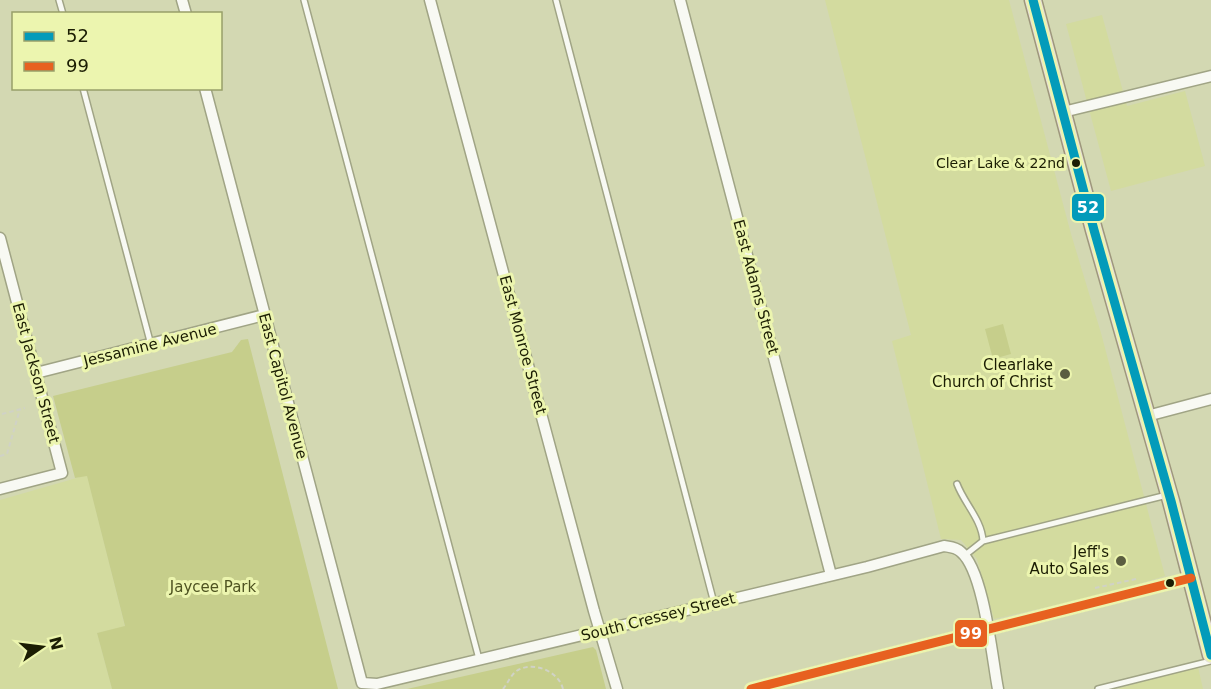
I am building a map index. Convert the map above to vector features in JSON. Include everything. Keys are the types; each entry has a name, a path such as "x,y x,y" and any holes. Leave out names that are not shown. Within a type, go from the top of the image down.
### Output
{"main road":[{"path":"1033,0 1211,655"}],"street":[{"name":"East Monroe Street","path":"430,0 617,689"},
{"name":"East Adams Street","path":"680,0 831,574"},
{"path":"1063,112 1211,76"},
{"name":"East Capitol Avenue","path":"206,90 362,683"},
{"name":"East Jackson Street","path":"0,238 62,473 0,489"},
{"name":"Jessamine Avenue","path":"36,373 264,315"},
{"path":"1147,416 1211,399"},
{"name":"South Cressey Street","path":"362,683 377,684 601,632 944,546 953,547 964,556"},
{"path":"964,556 972,567 988,628 998,689"},
{"path":"751,689 1191,578"}],"lane":[{"path":"304,0 479,659"},
{"path":"556,0 714,603"},
{"path":"84,90 151,345"},
{"path":"957,484 982,532 983,541"},
{"path":"964,556 983,541 1169,494"},
{"path":"1098,689 1211,661"}],"path":[{"path":"2,414 25,408"},
{"path":"0,456 7,454 20,409"},
{"path":"1095,588 1145,577"},
{"path":"503,689 515,672 525,668 550,671 560,679 564,689"}],"shaded area":[{"path":"825,0 1009,0 1165,576 1104,594 994,619 977,559 961,540 941,539 892,341 911,335"},
{"path":"1102,15 1127,106 1185,91 1205,166 1111,191 1066,24"},
{"path":"87,475 125,627 97,633 112,689 0,689 0,500"},
{"path":"1198,667 1203,689 1119,688"}],"green space":[{"path":"1003,324 1011,354 993,359 985,329"},
{"name":"Jaycee Park","path":"248,339 338,689 112,689 97,633 125,626 87,476 75,478 53,396 232,352 241,340"},
{"path":"593,647 596,650 606,689 407,689"}],"transit line":[{"name":"52","path":"1033,0 1211,655"},
{"name":"99","path":"751,689 1191,578"}],"place":[{"name":"Clear Lake & 22nd","path":"1076,163"},
{"name":"Clearlake Church of Christ","path":"1065,374"},
{"name":"Jeff's Auto Sales","path":"1121,561"}]}
